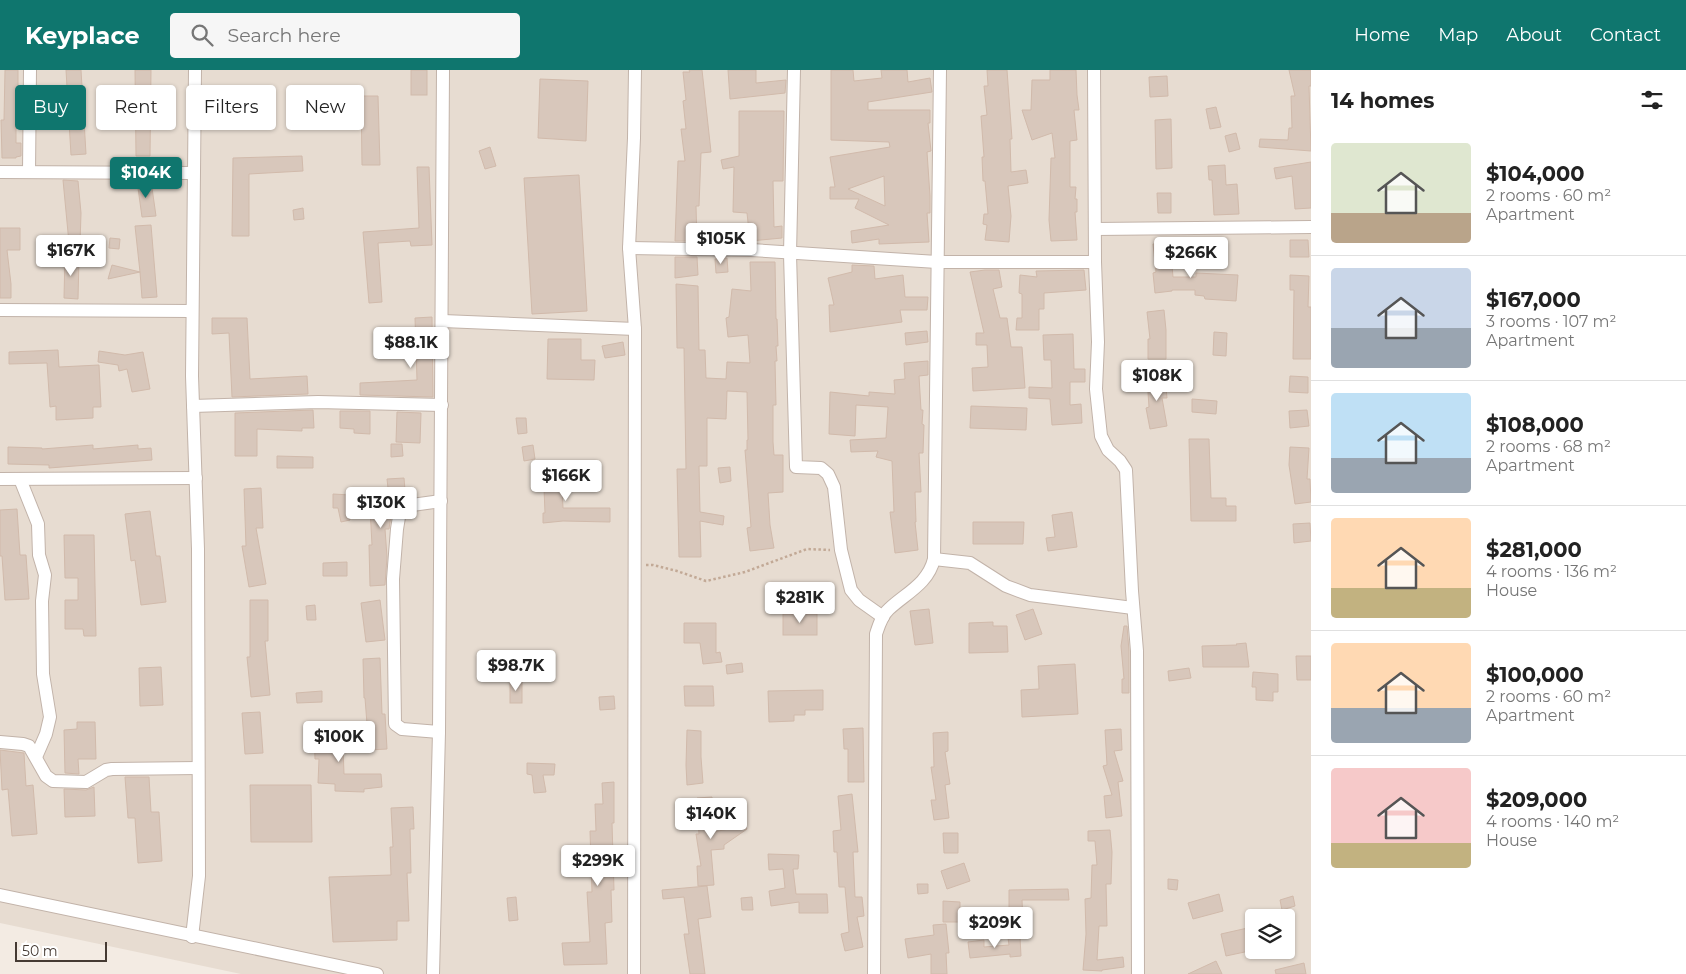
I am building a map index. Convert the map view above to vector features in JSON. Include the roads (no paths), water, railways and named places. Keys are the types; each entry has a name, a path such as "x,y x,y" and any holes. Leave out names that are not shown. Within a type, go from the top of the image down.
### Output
{"street":[{"path":"29,172 30,70"},
{"path":"192,937 199,876 196,478 192,311 195,70"},
{"path":"433,974 439,732 444,70"},
{"path":"634,974 635,329 629,248 635,70"},
{"path":"794,70 790,254 796,467 821,468 828,474 834,487 841,550 853,595 883,617"},
{"path":"874,974 876,634 888,610 922,582 928,574 934,559 940,70"},
{"path":"1094,70 1094,229 1098,342 1096,389 1101,436 1108,450 1120,461 1126,470 1137,651 1138,974"},
{"path":"0,172 193,173"},
{"path":"1094,229 1311,227"},
{"path":"629,248 751,250 937,262 1095,262"},
{"path":"0,310 192,311"},
{"path":"443,321 635,329"},
{"path":"193,406 318,402 442,405"},
{"path":"0,479 196,478"},
{"path":"20,479 38,524 39,554 45,575 42,601 43,674 50,717 46,734 36,757"},
{"path":"439,732 402,729 395,724 393,580 397,529 402,508 441,500"},
{"path":"934,559 970,563 1006,586 1030,596 1133,608"},
{"path":"0,742 27,745 31,748 46,776 56,782 86,782 106,770 112,769 198,768"},
{"path":"0,895 192,937 377,974"}]}
